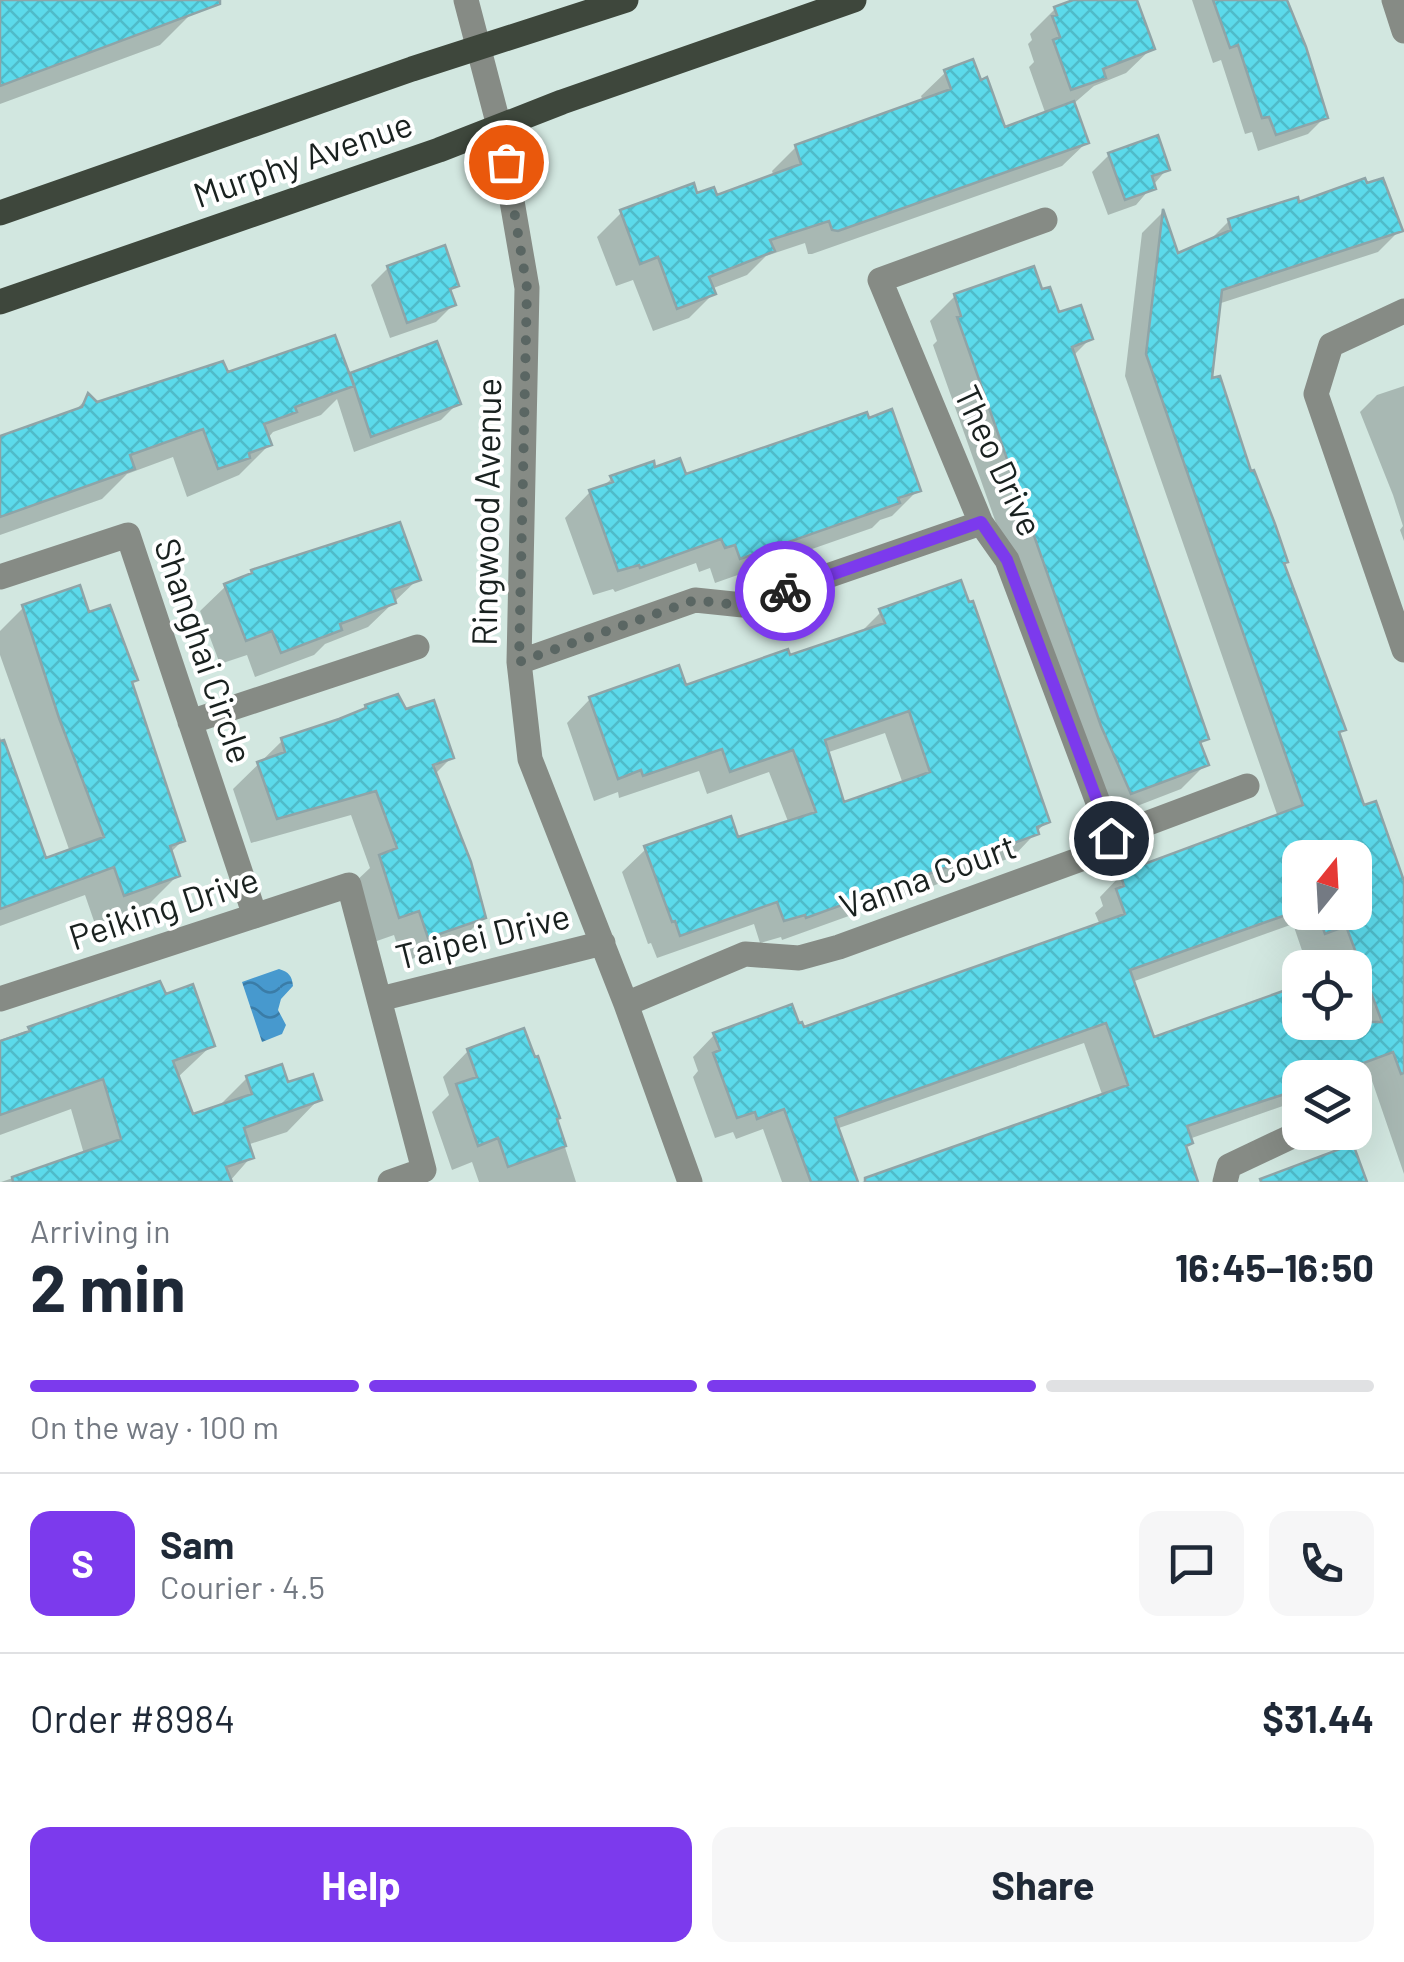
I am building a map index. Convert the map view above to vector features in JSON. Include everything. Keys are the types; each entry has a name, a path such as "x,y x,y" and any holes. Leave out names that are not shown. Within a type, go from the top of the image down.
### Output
{"main road":[{"name":"Murphy Avenue","path":"0,212 626,0"},
{"name":"Murphy Avenue","path":"0,302 854,0"}],"street":[{"name":"Ringwood Avenue","path":"466,0 499,126 527,288 519,662 530,759 603,943 690,1182"},
{"path":"1394,0 1404,31"},
{"name":"Theo Drive","path":"1044,220 880,280 981,522 1007,560 1111,838"},
{"path":"1404,311 1331,345 1316,394 1404,650"},
{"path":"519,662 695,600 744,606 981,522"},
{"name":"Shanghai Circle","path":"0,577 128,535 255,916"},
{"path":"190,722 417,647"},
{"name":"Vanna Court","path":"626,1004 744,954 800,958 839,947 1081,859 1111,838 1246,786"},
{"name":"Taipei Drive","path":"349,884 424,1170 390,1182"},
{"name":"Peiking Drive","path":"0,1000 349,884"},
{"name":"Taipei Drive","path":"380,999 603,943"},
{"path":"1224,1182 1229,1166 1282,1141"}],"water":[{"path":"279,969 289,975 293,986 281,999 278,1010 286,1025 282,1034 262,1042 242,982"}],"building":[{"path":"0,0 220,0 220,4 0,86"},
{"path":"1073,0 1137,0 1155,49 1103,69 1106,78 1071,90 1053,40 1060,37 1052,16 1057,15 1054,7"},
{"path":"1213,0 1287,0 1328,118 1276,135 1269,117 1262,118 1238,45 1230,48"},
{"path":"973,59 981,80 987,77 1005,127 1074,101 1089,143 838,231 832,230 829,221 770,240 775,251 709,277 716,294 677,309 658,257 640,264 620,210 694,183 697,193 714,187 717,195 801,164 795,145 951,89 944,70"},
{"path":"1158,135 1170,170 1152,176 1156,189 1125,200 1108,153"},
{"path":"1365,178 1367,183 1383,178 1403,231 1222,290 1212,378 1220,376 1251,471 1254,470 1275,524 1288,562 1284,563 1346,730 1339,732 1364,805 1376,801 1404,881 1404,1073 1401,1074 1393,1052 1371,1060 1282,1060 1282,1095 1187,1126 1193,1143 1186,1146 1198,1182 865,1182 865,1178 1128,1085 1106,1023 835,1118 858,1182 811,1182 784,1109 757,1119 755,1112 737,1118 713,1053 720,1050 713,1033 792,1004 804,1027 1125,914 1116,889 1124,886 1120,873 1303,805 1146,354 1163,209 1178,253 1231,230 1228,219 1298,197 1299,202","holes":["1282,840 1372,840 1372,930 1348,930 1355,950 1372,950 1372,995 1382,1022 1372,1022 1372,1040 1282,1040 1282,991 1154,1037 1130,970 1282,916"]},
{"path":"445,245 459,286 450,289 456,305 407,323 387,266"},
{"path":"1034,266 1042,289 1050,287 1059,312 1081,305 1093,339 1072,347 1209,739 1200,742 1209,765 1131,794 1101,726 957,317 961,316 954,294"},
{"path":"335,335 354,386 295,407 297,412 264,424 272,445 249,453 250,458 218,469 203,429 130,455 135,469 0,517 0,436 82,407 88,393 97,402 223,361 228,372"},
{"path":"437,341 461,404 371,437 350,373"},
{"path":"892,409 921,491 898,498 900,503 740,559 735,545 725,548 721,539 640,568 639,565 618,571 589,490 613,482 610,476 654,461 655,467 680,458 686,474 867,412 869,418"},
{"path":"400,522 421,580 392,590 396,603 340,624 342,630 281,653 272,631 246,641 224,584 252,573 251,570"},
{"path":"961,580 969,602 973,601 1050,822 1037,827 1039,834 806,918 805,915 784,921 777,902 680,936 644,846 731,816 738,837 816,812 793,750 730,772 722,749 643,776 641,770 618,779 589,697 679,665 686,685 788,649 790,655 885,623 879,609","holes":["909,711 930,772 844,802 825,740"]},
{"path":"80,585 89,612 110,605 138,680 132,682 185,841 170,846 180,876 124,896 114,867 0,909 0,741 4,740 46,858 104,837 22,605"},
{"path":"398,694 406,709 434,700 454,758 433,765 471,862 486,918 428,938 419,911 399,918 379,855 397,848 376,791 277,819 257,762 285,752 281,738"},
{"path":"160,981 166,994 193,984 215,1046 173,1061 193,1114 252,1094 246,1076 282,1064 288,1082 313,1074 322,1100 244,1128 254,1158 226,1167 232,1182 13,1182 12,1177 121,1139 103,1079 0,1115 0,1041 30,1031 28,1027"},
{"path":"524,1028 535,1057 538,1056 566,1146 508,1167 498,1138 478,1146 456,1084 477,1077 467,1049"},
{"path":"1337,1150 1355,1150 1367,1182 1261,1182 1260,1179"}],"way so far":[{"path":"506,162 527,288 519,662 695,600 744,606 785,591"}],"route":[{"path":"785,591 981,522 1007,560 1111,838"}]}
